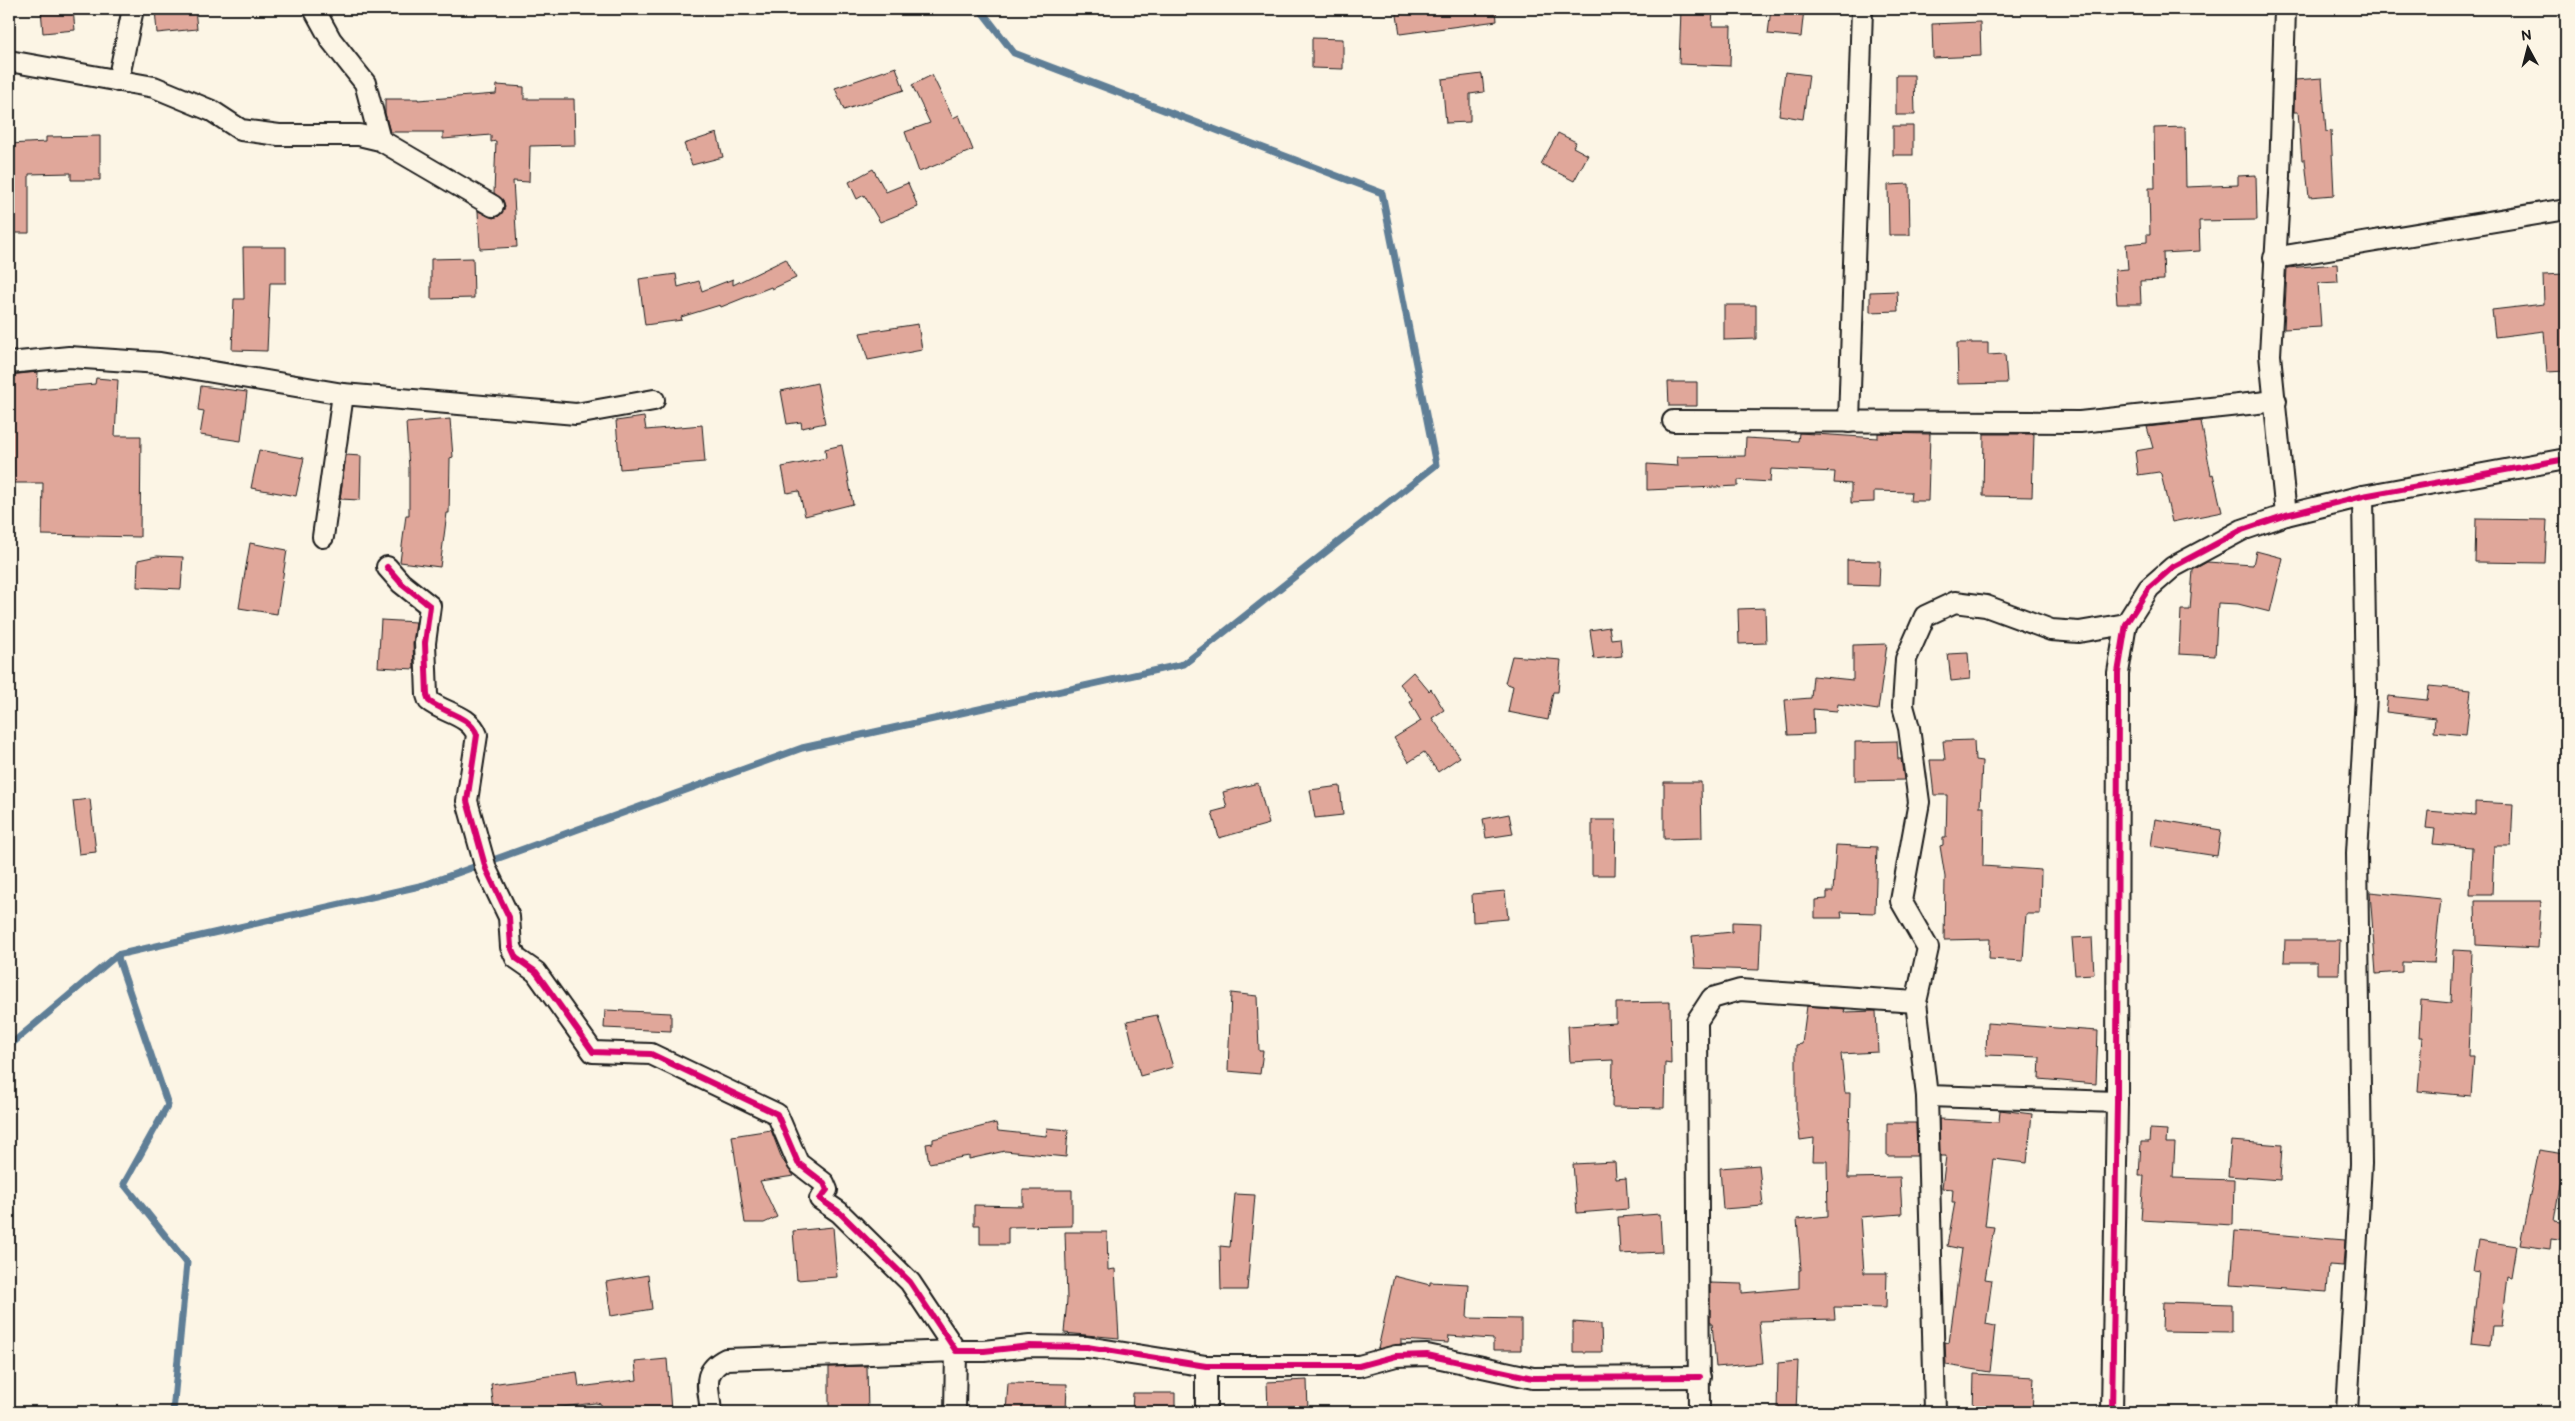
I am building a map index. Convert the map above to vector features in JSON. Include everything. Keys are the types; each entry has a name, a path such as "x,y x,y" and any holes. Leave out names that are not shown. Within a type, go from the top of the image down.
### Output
{"street":[{"path":"118,81 132,9"},
{"path":"314,9 331,40 365,83 380,140"},
{"path":"1849,422 1862,9"},
{"path":"2285,9 2280,176 2270,355 2286,515"},
{"path":"9,61 154,87 212,111 241,130 279,135 358,135 380,140 493,206"},
{"path":"2274,258 2566,209"},
{"path":"9,363 69,357 160,363 343,394 576,414 654,400"},
{"path":"322,537 343,394"},
{"path":"1673,421 2080,422 2276,401"},
{"path":"2112,1412 2117,1102 2118,673 2126,624 2149,588 2173,567 2242,530 2286,515 2363,496 2566,459"},
{"path":"2347,1412 2361,1164 2357,853 2366,696 2363,496"},
{"path":"387,567 401,583 430,606 425,643 426,695 429,701 474,726 477,735 467,801 485,863 509,917 511,947 516,958 536,972 593,1052 651,1054 777,1114 798,1163 824,1183 827,1190 820,1199 839,1212 910,1282 956,1351 955,1412"},
{"path":"1935,1412 1927,1096 1916,1002 1928,948 1901,901 1919,802 1909,728 1902,706 1906,659 1925,616 1955,602 1986,606 2051,630 2079,632 2126,624"},
{"path":"1699,1412 1697,1021 1712,998 1740,990 1916,1002"},
{"path":"1927,1096 2117,1102"},
{"path":"711,1412 708,1378 712,1367 726,1359 956,1351 984,1352 1030,1346 1087,1347 1206,1366 1360,1366 1396,1356 1427,1355 1533,1378 1700,1377"},
{"path":"1206,1366 1206,1412"}],"building":[{"path":"41,9 73,9 75,30 43,33"},
{"path":"155,9 195,9 197,29 157,33"},
{"path":"1396,9 1496,9 1497,21 1400,34"},
{"path":"1681,9 1713,9 1712,26 1731,26 1730,66 1679,64"},
{"path":"1771,9 1804,9 1801,37 1768,34"},
{"path":"1980,22 1981,56 1933,58 1932,24"},
{"path":"1312,38 1343,39 1343,69 1312,68"},
{"path":"896,67 904,90 844,110 835,88"},
{"path":"1785,72 1809,75 1803,119 1779,115"},
{"path":"1482,74 1484,92 1470,94 1470,122 1446,123 1442,79"},
{"path":"932,75 953,118 959,115 973,150 919,172 905,132 930,123 912,85"},
{"path":"1896,75 1914,75 1915,115 1896,115"},
{"path":"2322,78 2326,132 2331,131 2334,195 2309,197 2305,160 2302,160 2298,112 2294,112 2295,80"},
{"path":"497,85 524,87 524,99 574,99 575,145 530,146 529,182 513,181 517,247 480,249 478,211 493,218 499,216 505,207 503,200 494,193 496,141 491,142 491,135 443,139 443,132 390,132 385,113 385,99 418,100 496,94"},
{"path":"1893,126 1913,126 1913,155 1893,155"},
{"path":"2185,127 2186,187 2238,185 2238,176 2256,175 2257,220 2199,221 2200,251 2163,253 2164,280 2140,281 2141,304 2117,304 2115,270 2128,269 2126,244 2147,242 2147,234 2150,234 2149,188 2155,188 2154,128"},
{"path":"717,133 723,157 692,165 684,144"},
{"path":"1558,133 1576,142 1573,147 1588,155 1574,181 1541,164"},
{"path":"100,136 100,180 71,180 71,173 29,174 29,233 9,233 9,144 46,142 46,137"},
{"path":"873,169 886,192 908,183 918,207 880,222 864,195 857,199 849,182"},
{"path":"1909,184 1910,235 1889,235 1888,185"},
{"path":"243,247 286,247 286,283 270,283 267,351 232,350 234,299 244,299"},
{"path":"473,258 474,298 431,299 431,259"},
{"path":"786,259 796,278 772,289 771,287 721,307 720,305 681,317 682,320 645,325 639,279 676,274 678,287 699,281 702,291 733,279 733,285"},
{"path":"2337,264 2338,282 2318,283 2321,327 2284,329 2287,268"},
{"path":"2564,274 2564,280 2566,280 2566,371 2547,372 2544,331 2495,337 2492,310 2544,304 2543,275"},
{"path":"1897,291 1898,311 1870,312 1870,292"},
{"path":"1724,305 1756,305 1756,339 1724,340"},
{"path":"918,324 922,350 868,360 860,333"},
{"path":"1957,343 1988,343 1988,355 2005,354 2007,383 1958,384"},
{"path":"38,372 37,389 95,384 96,378 118,380 115,436 141,436 140,537 42,535 43,483 9,483 9,375"},
{"path":"1668,382 1697,382 1697,406 1669,406"},
{"path":"817,383 825,423 802,428 801,422 787,424 781,391"},
{"path":"201,386 247,392 241,441 200,435 204,411 198,410"},
{"path":"644,417 646,430 702,425 705,462 620,469 616,421"},
{"path":"450,419 453,457 450,458 449,513 447,513 440,567 400,562 406,515 409,515 409,468 406,423"},
{"path":"2201,421 2211,475 2213,474 2222,512 2172,522 2161,474 2159,472 2138,475 2135,451 2153,448 2147,427"},
{"path":"1799,433 1878,438 1878,433 1930,434 1928,501 1910,501 1911,492 1874,491 1874,502 1851,503 1851,484 1834,483 1835,472 1771,469 1770,482 1738,480 1738,486 1647,490 1647,464 1678,466 1677,457 1745,456 1746,438 1798,441"},
{"path":"1984,434 2034,434 2032,497 1983,496"},
{"path":"842,445 853,504 805,516 799,491 787,493 782,467 826,458 825,449"},
{"path":"259,450 304,458 296,496 251,488"},
{"path":"346,455 361,456 360,500 340,499"},
{"path":"2476,519 2547,520 2545,563 2475,562"},
{"path":"250,543 287,550 277,614 239,608"},
{"path":"2256,551 2283,558 2270,612 2238,604 2218,603 2215,656 2179,654 2181,610 2190,610 2193,570 2207,562 2253,565"},
{"path":"157,556 183,557 181,589 137,587 138,560"},
{"path":"1847,560 1880,561 1879,586 1847,585"},
{"path":"1765,608 1766,643 1739,644 1738,609"},
{"path":"381,620 416,622 413,643 414,669 378,667"},
{"path":"1609,627 1611,639 1620,638 1622,656 1594,659 1590,630"},
{"path":"1887,644 1878,710 1838,704 1837,711 1813,709 1814,734 1788,735 1785,700 1811,698 1813,676 1853,680 1853,645"},
{"path":"1968,653 1970,679 1951,681 1948,654"},
{"path":"1512,656 1561,660 1558,692 1553,692 1548,720 1508,712 1513,686 1505,683"},
{"path":"1413,672 1429,691 1431,689 1444,710 1432,718 1460,757 1438,772 1424,752 1409,762 1394,738 1421,721 1410,702 1413,700 1400,684"},
{"path":"2429,686 2471,690 2466,735 2434,732 2435,718 2386,712 2388,696 2427,700"},
{"path":"1974,740 1975,760 1982,761 1980,807 1984,807 1983,866 2041,870 2040,914 2026,914 2023,961 1989,959 1990,939 1944,940 1945,877 1940,846 1943,845 1943,838 1946,838 1947,795 1934,795 1930,760 1945,760 1943,741"},
{"path":"1897,741 1898,759 1901,759 1904,780 1855,781 1855,742"},
{"path":"1664,782 1701,782 1702,838 1664,839"},
{"path":"1258,783 1269,824 1219,838 1212,812 1227,808 1223,792"},
{"path":"1340,786 1343,815 1315,818 1310,790"},
{"path":"90,799 96,852 79,854 73,801"},
{"path":"2475,802 2513,804 2511,846 2494,846 2492,895 2470,895 2472,847 2433,844 2435,829 2426,828 2428,811 2475,815"},
{"path":"1509,814 1513,834 1486,838 1483,819"},
{"path":"2155,819 2221,830 2217,856 2151,846"},
{"path":"1592,820 1616,820 1615,875 1592,875"},
{"path":"1836,845 1877,847 1875,913 1841,912 1842,918 1815,918 1815,900 1827,899 1827,892 1833,892"},
{"path":"1505,891 1508,919 1473,922 1472,894"},
{"path":"2370,892 2441,899 2434,963 2402,962 2402,972 2376,974"},
{"path":"2475,901 2541,901 2538,948 2476,945"},
{"path":"1732,922 1761,923 1759,970 1695,968 1692,936 1732,932"},
{"path":"2092,937 2094,974 2075,975 2072,938"},
{"path":"2285,940 2340,940 2339,974 2317,974 2317,962 2284,962"},
{"path":"2453,950 2472,951 2468,1056 2474,1056 2471,1096 2418,1091 2422,1037 2419,1037 2421,1000 2451,1003"},
{"path":"1231,993 1257,996 1259,1051 1263,1051 1260,1074 1228,1071"},
{"path":"1670,1002 1671,1064 1665,1063 1664,1108 1612,1107 1613,1060 1570,1062 1568,1026 1616,1023 1616,1003"},
{"path":"1807,1006 1845,1009 1844,1012 1876,1011 1878,1052 1841,1054 1845,1093 1850,1093 1848,1178 1900,1177 1902,1214 1860,1217 1864,1273 1887,1273 1886,1308 1834,1307 1835,1319 1759,1321 1763,1363 1716,1367 1712,1323 1710,1323 1710,1283 1742,1284 1742,1293 1799,1288 1799,1270 1801,1270 1797,1219 1828,1216 1827,1161 1813,1161 1814,1138 1800,1140 1796,1108 1796,1045 1802,1044"},
{"path":"605,1010 671,1013 671,1031 604,1028"},
{"path":"1157,1015 1173,1067 1140,1076 1127,1021"},
{"path":"1987,1023 2098,1031 2096,1084 2039,1079 2040,1057 1986,1055"},
{"path":"2000,1110 2032,1114 2027,1163 1993,1159 1985,1226 1994,1227 1985,1279 1992,1280 1986,1324 1995,1326 1990,1372 1946,1365 1945,1342 1949,1343 1962,1249 1947,1246 1955,1202 1952,1202 1953,1189 1942,1188 1946,1156 1940,1156 1939,1119 1999,1122"},
{"path":"996,1123 998,1131 1046,1136 1047,1128 1068,1130 1066,1157 1005,1151 969,1159 969,1156 929,1163 926,1144 933,1143 933,1139"},
{"path":"1887,1123 1916,1123 1917,1156 1887,1156"},
{"path":"2150,1129 2167,1130 2166,1143 2175,1143 2173,1178 2234,1180 2233,1225 2141,1220 2144,1176 2139,1176 2141,1142 2149,1142"},
{"path":"771,1130 782,1159 794,1176 760,1181 777,1217 764,1223 745,1223 732,1136"},
{"path":"2231,1141 2282,1145 2280,1180 2228,1176"},
{"path":"2539,1150 2565,1154 2554,1221 2566,1223 2566,1240 2551,1238 2550,1249 2520,1245"},
{"path":"1615,1162 1616,1179 1626,1178 1628,1209 1577,1213 1573,1164"},
{"path":"1759,1165 1763,1206 1723,1209 1720,1168"},
{"path":"1023,1190 1072,1190 1072,1226 1008,1227 1008,1244 980,1244 980,1225 974,1225 974,1205 1023,1206"},
{"path":"1235,1194 1255,1195 1247,1290 1221,1290 1220,1246 1230,1247"},
{"path":"1660,1214 1662,1252 1620,1254 1618,1217"},
{"path":"833,1227 837,1277 797,1280 793,1231"},
{"path":"2235,1231 2345,1240 2343,1266 2329,1265 2327,1292 2231,1285"},
{"path":"1065,1232 1107,1232 1108,1270 1115,1269 1119,1338 1064,1333 1067,1300"},
{"path":"2478,1240 2516,1246 2511,1277 2507,1276 2501,1326 2492,1326 2490,1345 2471,1343 2479,1272 2473,1271"},
{"path":"648,1275 652,1309 611,1316 606,1282"},
{"path":"1394,1276 1430,1285 1430,1282 1469,1284 1467,1318 1521,1319 1521,1350 1493,1350 1493,1339 1449,1336 1448,1343 1401,1340 1401,1344 1378,1349"},
{"path":"2163,1302 2232,1304 2232,1332 2162,1331"},
{"path":"1573,1322 1601,1324 1602,1352 1573,1352"},
{"path":"667,1359 671,1410 602,1412 601,1404 595,1403 520,1412 494,1412 491,1384 577,1372 579,1387 637,1380 635,1362"},
{"path":"1798,1361 1796,1412 1777,1412 1778,1363"},
{"path":"867,1366 868,1412 829,1412 829,1367"},
{"path":"1974,1374 2034,1377 2032,1412 1973,1412"},
{"path":"1307,1380 1308,1412 1268,1412 1267,1382"},
{"path":"1008,1383 1067,1384 1066,1412 1006,1412"},
{"path":"1133,1393 1175,1393 1175,1412 1132,1412"}],"waterway":[{"path":"9,1046 117,955 424,885 802,748 1184,664 1436,465 1382,193 1014,53 980,9"},
{"path":"117,955 168,1105 124,1184 187,1263 173,1412"}],"cycle path":[{"path":"2112,1412 2117,1102 2118,673 2126,624 2149,588 2173,567 2242,530 2286,515 2363,496 2566,459"},
{"path":"387,567 401,583 430,606 425,643 427,695 429,701 469,723 477,735 467,801 486,869 509,917 511,947 516,958 536,972 593,1052 651,1054 777,1114 798,1163 824,1183 827,1190 820,1199 839,1212 910,1282 956,1351 984,1351 1030,1346 1087,1347 1206,1366 1359,1366 1396,1356 1427,1355 1533,1378 1700,1377"}]}
